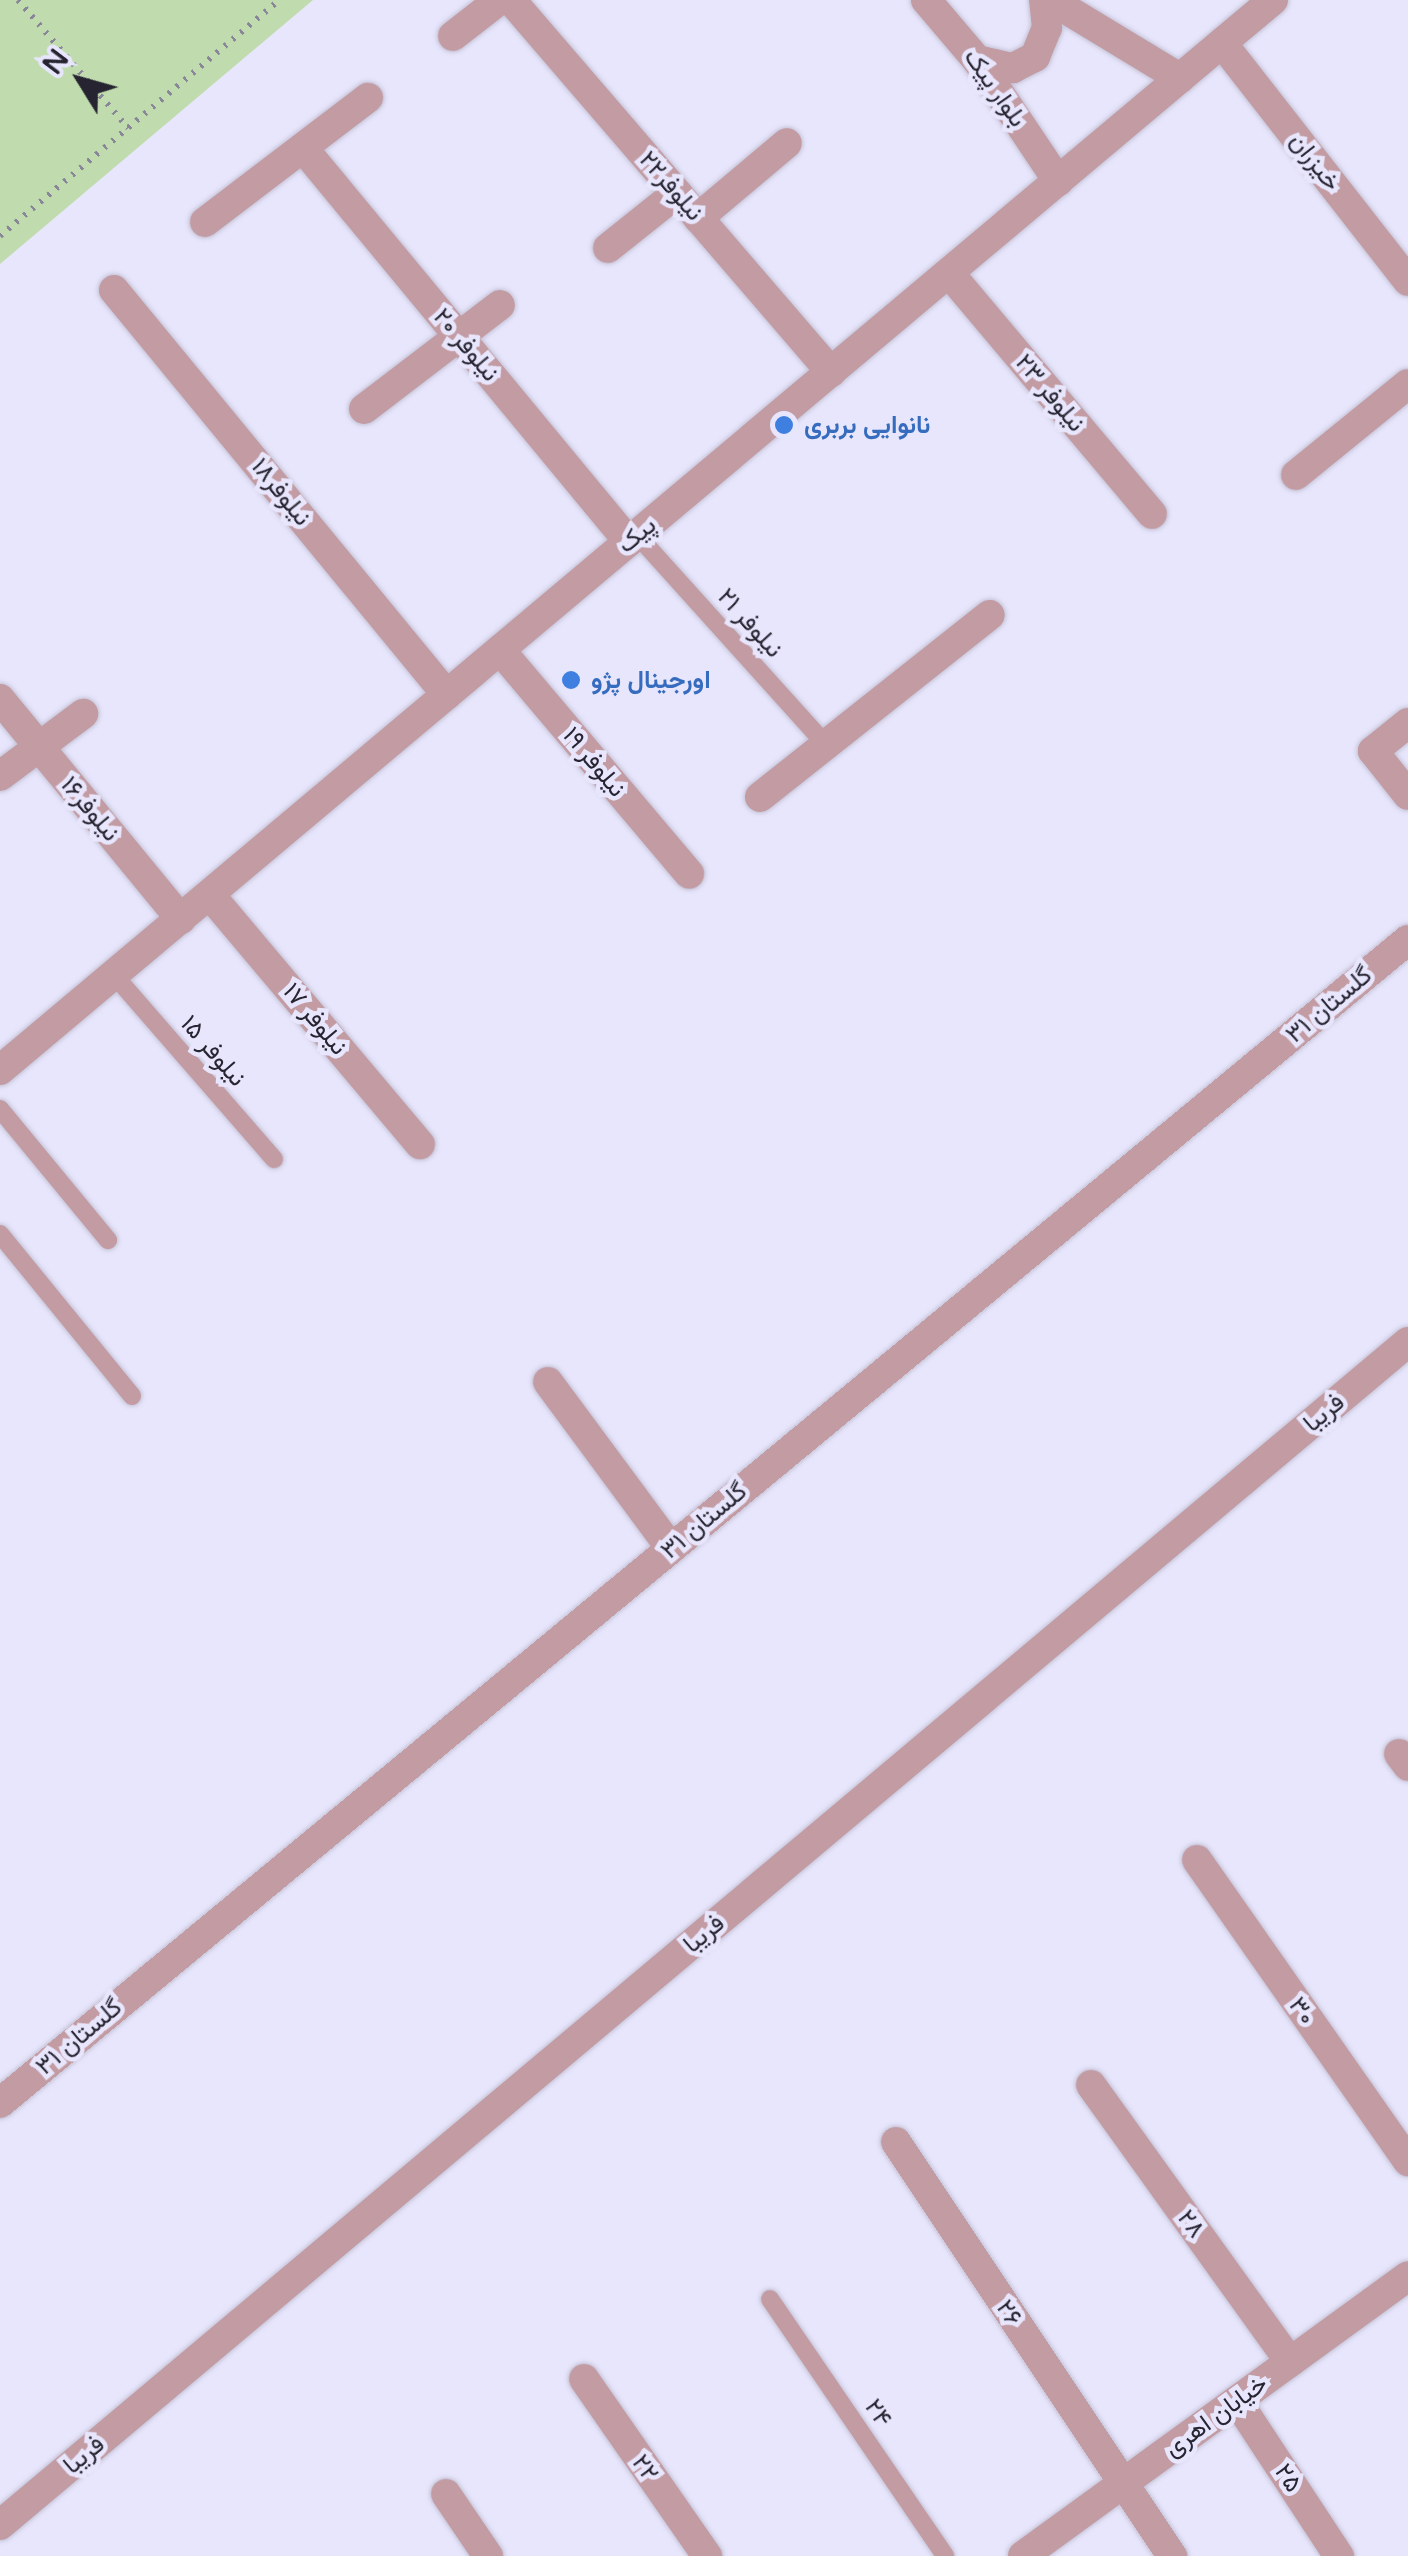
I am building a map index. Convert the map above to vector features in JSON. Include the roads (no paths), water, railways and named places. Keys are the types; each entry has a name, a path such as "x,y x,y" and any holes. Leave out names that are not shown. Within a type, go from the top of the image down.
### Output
{"street":[{"path":"453,36 499,0"},
{"name":"نیلوفر۲۲","path":"511,0 831,372"},
{"name":"بلوار پیک","path":"926,0 978,60 1058,181"},
{"path":"978,60 1013,68 1035,57 1046,28 1047,0 1180,78"},
{"name":"پیک","path":"0,1070 1273,0"},
{"name":"خیزران","path":"1222,43 1408,281"},
{"path":"205,222 368,98"},
{"path":"698,218 787,143"},
{"name":"نیلوفر ۲۰","path":"303,148 633,538"},
{"path":"608,248 677,193"},
{"name":"نیلوفر ۲۳","path":"949,273 1152,514"},
{"name":"نیلوفر۱۸","path":"114,290 447,695"},
{"path":"364,409 500,305"},
{"path":"1296,475 1408,384"},
{"path":"760,797 990,615"},
{"name":"نیلوفر ۱۹","path":"500,650 689,874"},
{"name":"نیلوفر۱۶","path":"0,700 181,918"},
{"path":"0,776 83,714"},
{"path":"1408,723 1373,750 1408,795"},
{"name":"نیلوفر ۱۷","path":"210,895 420,1144"},
{"name":"گلستان ۳۱","path":"0,2103 1408,940"},
{"name":"فریبا","path":"0,2526 1408,1342"},
{"path":"548,1382 671,1548"},
{"name":"۳۰","path":"1196,1860 1408,2161"},
{"name":"۲۸","path":"1091,2085 1290,2362"},
{"name":"۲۶","path":"896,2142 1172,2556"},
{"name":"خیابان اهری","path":"1023,2556 1408,2276"},
{"name":"۲۲","path":"584,2380 707,2556"},
{"name":"۲۵","path":"1237,2400 1339,2556"},
{"path":"446,2494 488,2556"}],"lane":[{"name":"نیلوفر ۲۱","path":"633,538 826,745"},
{"name":"نیلوفر ۱۵","path":"114,975 274,1159"},
{"path":"0,1109 108,1240"},
{"path":"0,1234 132,1396"},
{"name":"۲۴","path":"770,2298 945,2556"}],"place":[{"name":"نانوایی بربری","path":"784,425"},
{"name":"اورجینال پژو","path":"571,680"}]}
